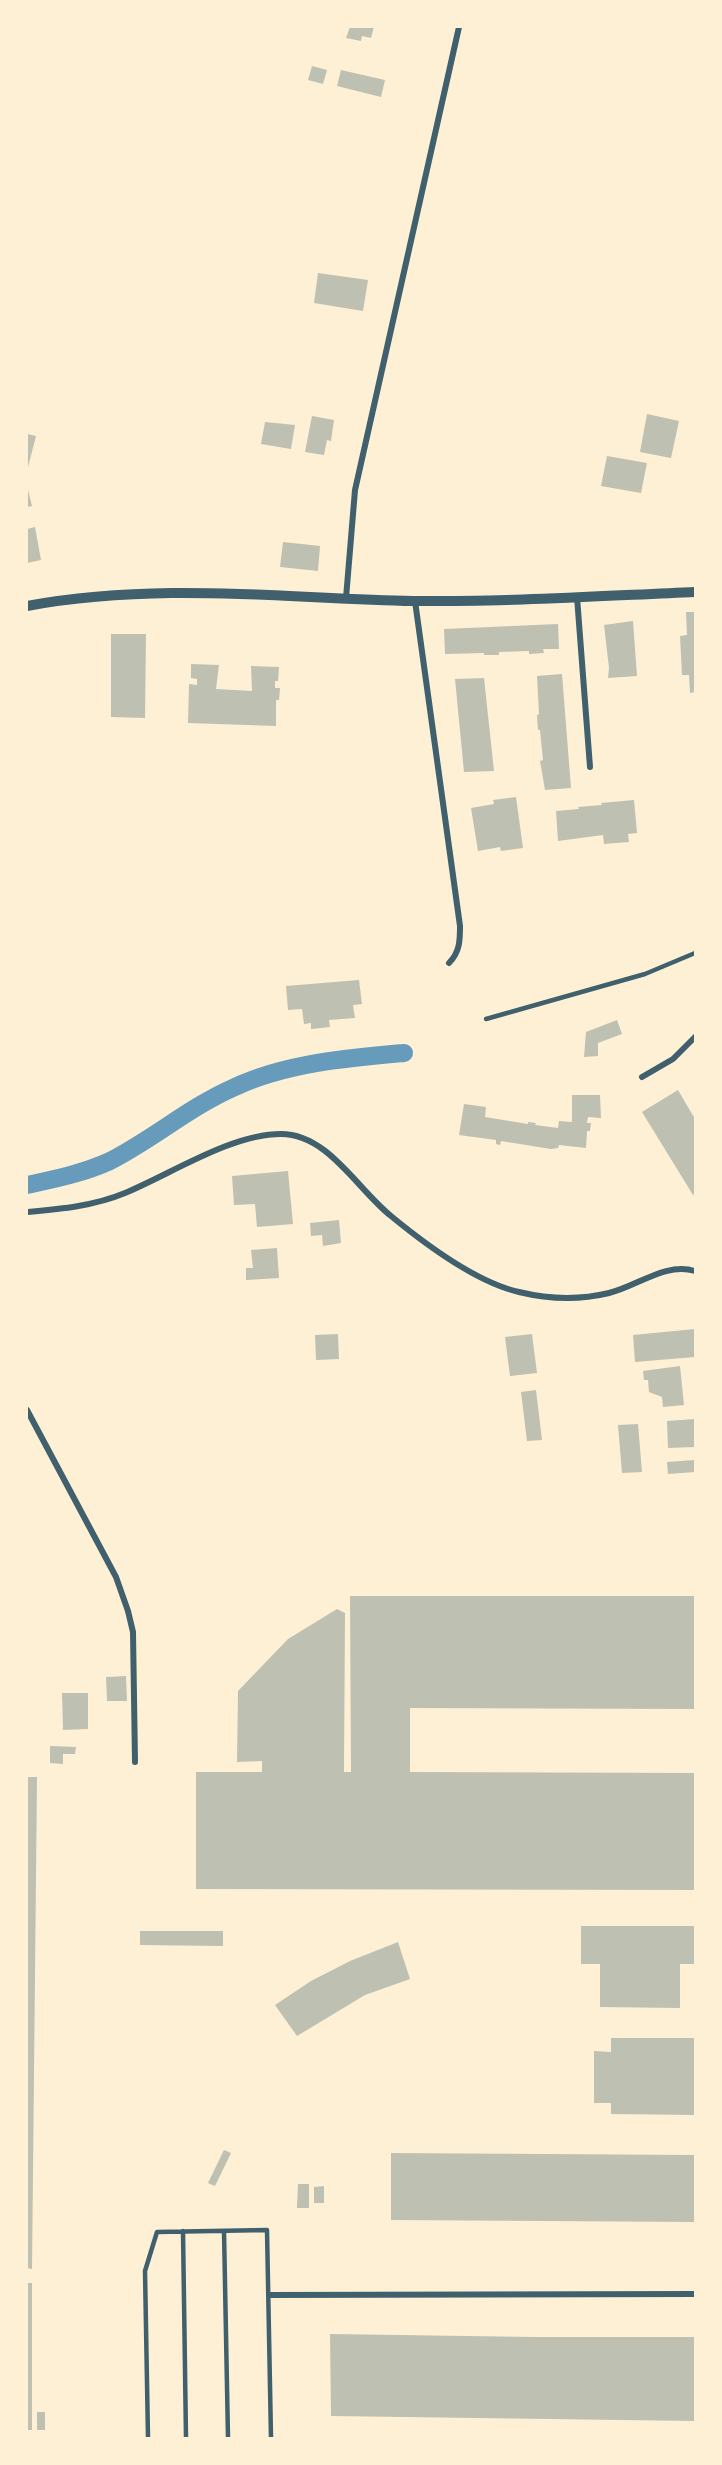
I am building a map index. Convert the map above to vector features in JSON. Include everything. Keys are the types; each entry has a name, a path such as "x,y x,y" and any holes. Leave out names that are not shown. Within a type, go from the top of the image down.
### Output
{"street":[{"path":"346,598 355,489 459,27"},
{"path":"27,606 75,598 162,592 415,601 695,592"},
{"path":"577,597 590,767"},
{"path":"415,601 460,926 457,953 449,963"},
{"path":"642,1077 673,1059 695,1037"},
{"path":"27,1212 73,1207 110,1199 235,1143 264,1135 293,1134 320,1147 389,1215 438,1251 480,1277 516,1292 563,1298 592,1296 622,1289 671,1269 695,1271"},
{"path":"27,1410 116,1577 128,1611 133,1632 135,1762"},
{"path":"269,2295 695,2294"}],"lane":[{"path":"486,1019 645,974 695,953"},
{"path":"148,2438 145,2271 157,2232 267,2230 271,2438"},
{"path":"183,2231 186,2438"},
{"path":"224,2231 228,2438"}],"building":[{"path":"350,27 374,27 371,38 362,36 361,41 346,38"},
{"path":"312,66 327,70 323,84 308,80"},
{"path":"341,70 385,80 381,97 337,86"},
{"path":"318,273 368,280 363,311 314,303"},
{"path":"647,414 679,421 671,458 640,452"},
{"path":"312,416 334,420 331,441 327,440 324,455 305,452"},
{"path":"265,422 295,425 291,449 261,444"},
{"path":"27,434 36,436 28,467 27,467"},
{"path":"607,456 647,463 641,493 601,486"},
{"path":"27,491 32,506 27,507"},
{"path":"35,527 41,560 27,563 27,529"},
{"path":"283,542 320,546 318,571 280,567"},
{"path":"686,612 695,612 695,692 690,693 689,675 682,675 680,636 687,635"},
{"path":"633,621 637,676 608,678 604,625"},
{"path":"558,624 559,649 543,649 544,653 529,654 529,651 499,652 499,655 445,654 444,629"},
{"path":"111,634 146,634 145,718 111,717"},
{"path":"191,664 219,665 216,689 252,691 251,666 279,667 278,681 275,681 275,688 280,688 279,700 276,700 276,726 188,723 189,684 197,685 197,679 191,678"},
{"path":"562,674 571,788 545,790 540,761 543,760 540,730 538,730 537,676"},
{"path":"484,678 494,771 464,772 455,679"},
{"path":"516,797 523,848 501,851 500,847 478,851 471,808 494,804 493,800"},
{"path":"634,800 637,833 628,834 629,842 604,844 603,835 558,841 556,811"},
{"path":"359,980 362,1004 353,1005 355,1018 329,1020 330,1027 311,1029 311,1023 304,1024 302,1009 288,1010 286,986"},
{"path":"617,1020 622,1034 598,1043 598,1056 584,1057 586,1032"},
{"path":"678,1090 695,1119 695,1194 693,1195 642,1112"},
{"path":"572,1095 600,1095 601,1118 588,1117 587,1123 591,1123 590,1131 587,1131 586,1148 559,1145 558,1148 551,1149 501,1141 500,1145 496,1144 496,1140 459,1135 464,1104 486,1107 485,1117 558,1128 559,1121 572,1122"},
{"path":"288,1171 293,1224 257,1227 255,1204 234,1205 232,1176"},
{"path":"339,1220 341,1243 323,1246 322,1235 311,1236 310,1223"},
{"path":"277,1248 279,1278 246,1280 246,1268 253,1268 251,1250"},
{"path":"695,1329 695,1357 635,1362 633,1335"},
{"path":"338,1334 339,1359 316,1360 315,1335"},
{"path":"532,1334 537,1373 510,1376 505,1337"},
{"path":"680,1366 684,1405 663,1407 662,1397 649,1392 648,1380 644,1380 643,1371"},
{"path":"536,1390 542,1440 527,1441 521,1392"},
{"path":"695,1419 695,1447 668,1448 667,1421"},
{"path":"638,1424 642,1472 622,1473 618,1425"},
{"path":"695,1460 695,1472 668,1474 667,1462"},
{"path":"350,1596 695,1596 695,1709 410,1708 410,1772 695,1773 695,1890 196,1889 196,1772 262,1772 262,1761 237,1762 238,1691 288,1639 337,1609 345,1613 344,1772 351,1772"},
{"path":"126,1676 127,1701 107,1701 106,1677"},
{"path":"62,1693 88,1693 88,1729 63,1730"},
{"path":"50,1746 76,1747 75,1754 63,1754 63,1764 50,1763"},
{"path":"27,1777 37,1777 32,2269 27,2268"},
{"path":"581,1926 695,1926 695,1964 680,1964 680,2008 600,2007 600,1964 581,1964"},
{"path":"140,1931 223,1931 223,1946 140,1945"},
{"path":"398,1942 410,1979 365,1995 297,2036 275,2005 311,1981 350,1961"},
{"path":"611,2038 695,2038 695,2115 611,2114 611,2103 594,2103 594,2051 611,2052"},
{"path":"224,2150 231,2153 215,2186 208,2183"},
{"path":"391,2153 695,2155 695,2222 391,2220"},
{"path":"298,2184 309,2184 309,2208 297,2208"},
{"path":"324,2186 324,2203 314,2203 314,2187"},
{"path":"27,2283 32,2283 32,2430 27,2430"},
{"path":"330,2334 695,2337 695,2421 331,2416"},
{"path":"37,2412 45,2412 45,2430 37,2430"}],"waterway":[{"path":"27,1185 80,1172 110,1161 203,1103 255,1079 275,1072 318,1063 404,1053"}]}
